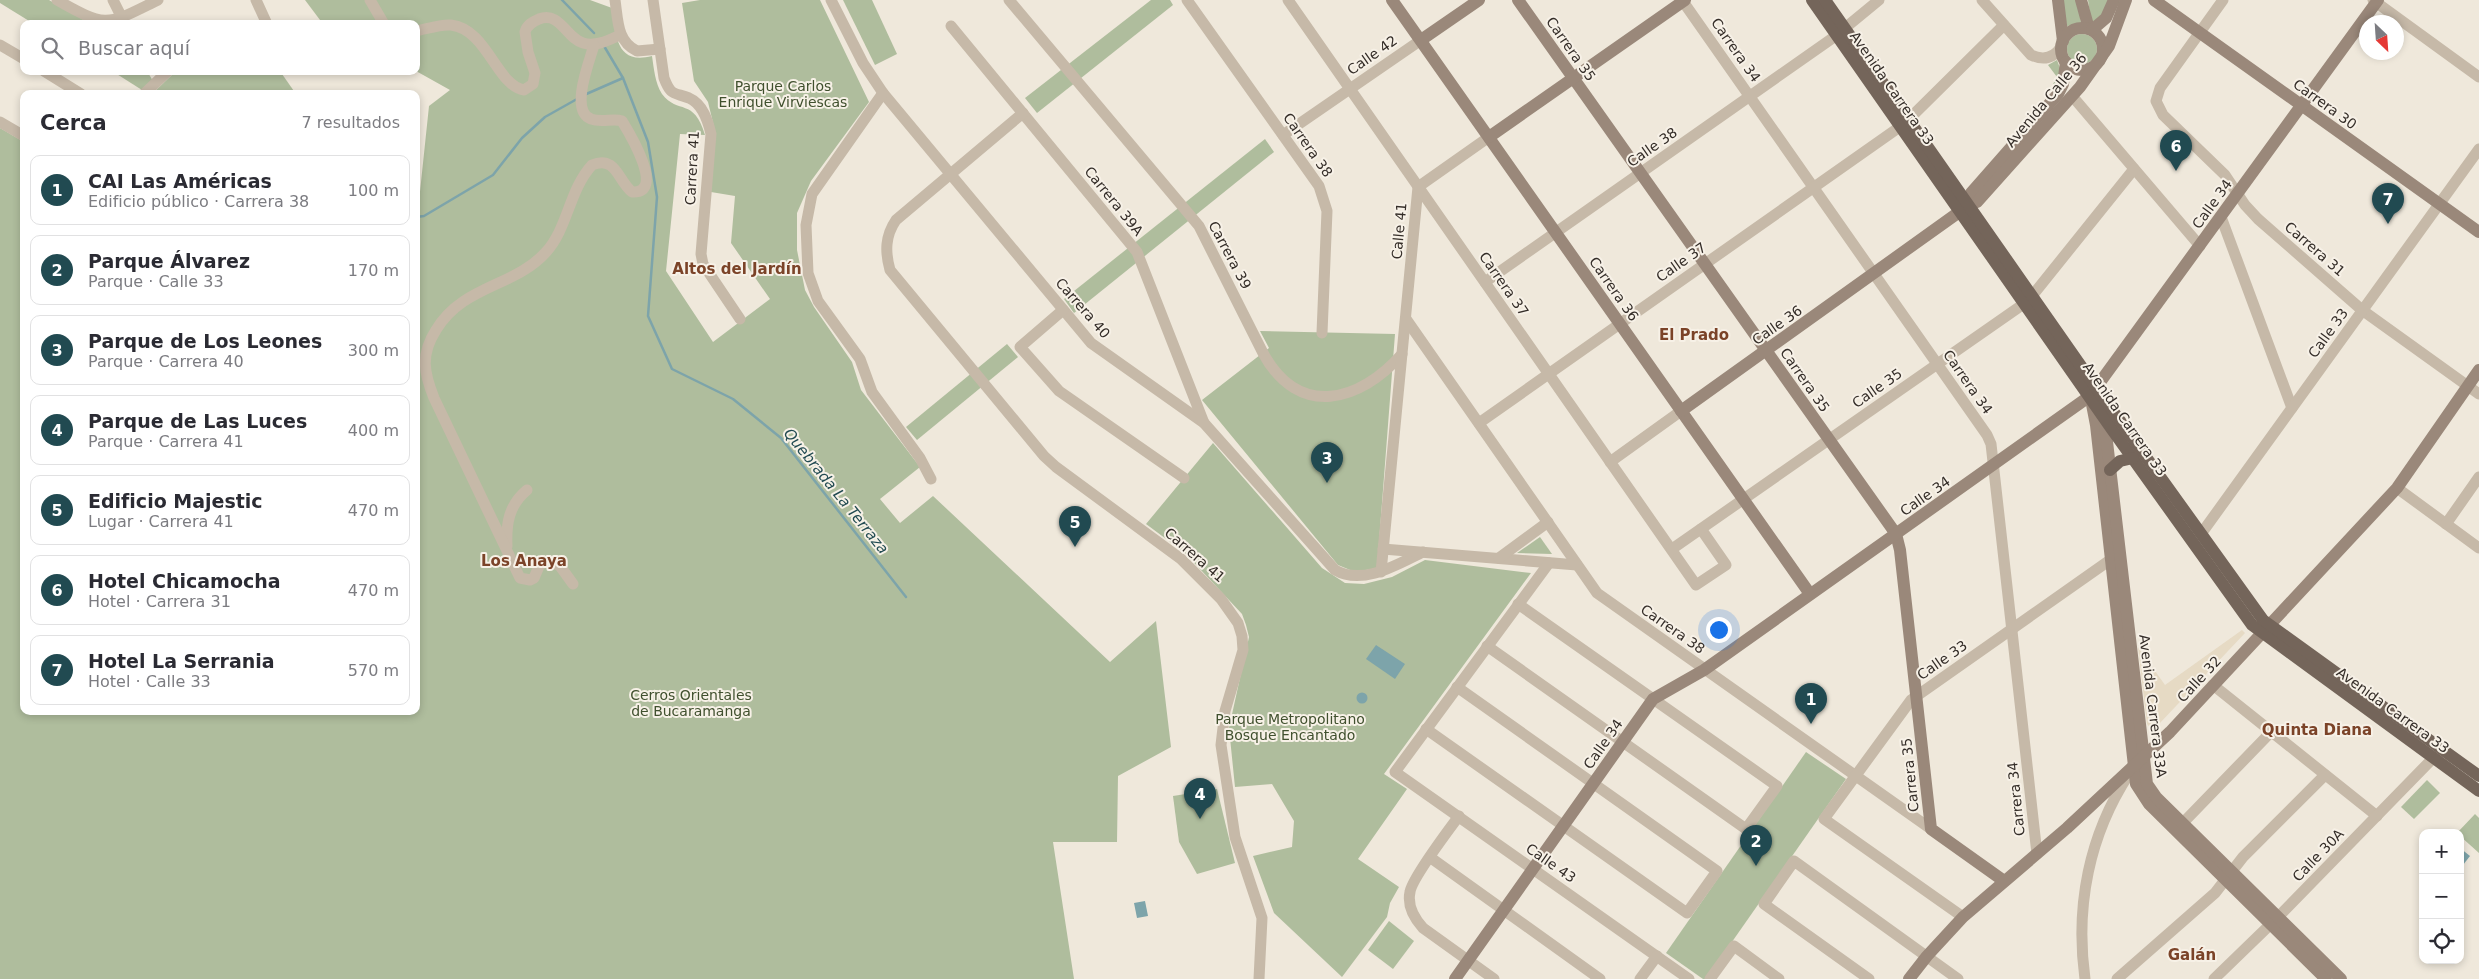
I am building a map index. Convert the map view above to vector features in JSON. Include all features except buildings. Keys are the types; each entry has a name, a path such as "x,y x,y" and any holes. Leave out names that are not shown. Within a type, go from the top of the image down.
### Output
{"main road":[{"name":"Avenida Carrera 33","path":"1812,0 1841,32 2093,393 2201,534 2257,612 2266,629"},
{"name":"Avenida Carrera 33","path":"1825,0 1841,32"},
{"name":"Avenida Carrera 33","path":"2093,393 2105,418 2249,621 2266,629 2438,754 2479,791"},
{"path":"2110,470 2120,461 2133,458"},
{"name":"Avenida Carrera 33","path":"2438,754 2479,776"}],"street":[{"path":"57,0 96,20"},
{"path":"113,0 122,18"},
{"path":"117,20 158,0"},
{"path":"256,0 266,20"},
{"path":"370,0 382,20"},
{"name":"Carrera 41","path":"653,0 664,78 671,92 695,102 708,123 711,134 701,254 703,264 740,319"},
{"name":"Carrera 40","path":"831,0 850,39 883,93 1063,310 1101,352 1204,423 1335,570 1355,575 1381,572 1423,552"},
{"name":"Carrera 39","path":"1010,0 1199,226 1272,371 1282,382 1299,391 1318,396 1339,396 1358,390 1376,380 1402,354"},
{"name":"Carrera 38","path":"1187,0 1319,186 1328,211 1322,333"},
{"name":"Carrera 37","path":"1288,0 1696,585 1726,565 1701,528"},
{"name":"Carrera 36","path":"1392,0 1810,594"},
{"name":"Calle 42","path":"1283,136 1479,0"},
{"name":"Carrera 35","path":"1518,0 1896,534 1900,550 1931,829"},
{"name":"Calle 41","path":"1381,572 1418,187 1683,0"},
{"name":"Carrera 34","path":"1683,0 1987,435 1994,465 2037,854"},
{"name":"Calle 38","path":"1485,282 1841,32 1879,0"},
{"path":"1982,0 2031,55 2038,58 2054,55 2062,44 2071,31 2076,28 2090,29 2100,37 2103,46 2099,61 2094,66 2083,70 2075,68 2066,62 2062,44 2058,0"},
{"path":"2082,0 2090,29"},
{"path":"2090,29 2106,18 2114,0"},
{"name":"Avenida Calle 36","path":"1965,208 1977,202 2073,97 2111,41 2126,0"},
{"name":"Carrera 30","path":"2154,0 2479,232"},
{"path":"2200,32 2223,0"},
{"path":"614,1 620,35 629,47 637,51 660,48"},
{"path":"2376,1 2479,77"},
{"name":"Calle 34","path":"1455,979 1653,699 1704,670 2093,393 2376,1"},
{"path":"420,30 448,25 465,30 480,43 511,83 524,90 531,87 535,78 534,66 526,42 525,32 531,23 544,18 554,19 575,39 583,43 594,44 620,35"},
{"name":"Calle 37","path":"1479,423 1905,123 2004,25"},
{"name":"Carrera 39A","path":"951,26 1137,252 1204,423"},
{"name":"Carrera 31","path":"2200,32 2160,88 2156,101 2163,115 2224,175 2254,215 2362,310 2479,394"},
{"path":"573,584 560,566 550,560 540,564 534,578 522,580 434,398 426,377 426,352 432,336 450,310 471,296 525,268 546,252 554,242 582,179 592,165 603,162 613,166 632,192 639,191 645,186 648,173 622,122 588,118 581,97 594,44"},
{"path":"0,45 20,58"},
{"name":"Avenida Calle 36","path":"1965,208 1971,194 2058,94 2063,84 2066,62"},
{"path":"51,75 75,90"},
{"path":"148,90 164,75"},
{"path":"883,93 812,194 806,225 805,252 811,288 818,301 860,359 872,392 920,458 932,479"},
{"path":"2073,97 2200,246"},
{"path":"950,175 1023,113"},
{"path":"0,122 20,134"},
{"name":"Calle 33","path":"2201,534 2479,149"},
{"name":"Calle 35","path":"1672,549 2028,300 2134,169"},
{"name":"Carrera 41","path":"950,175 896,220 886,248 890,270 1044,456 1056,467 1181,560 1221,599 1238,623 1242,636 1243,650 1225,711 1221,745 1235,837 1262,918 1260,979"},
{"name":"Calle 36","path":"1610,462 1965,208"},
{"path":"2221,218 2292,408"},
{"path":"1063,310 1020,347 1059,392 1184,478"},
{"name":"Carrera 38","path":"1406,320 1597,593 2004,882"},
{"name":"Calle 32","path":"1909,979 1927,956 1963,917 2037,854 2133,768 2170,732 2397,488 2479,370"},
{"name":"Avenida Carrera 33A","path":"2093,393 2147,784 2152,793 2180,827 2274,921 2321,974 2341,979"},
{"name":"Avenida Carrera 33A","path":"2105,418 2115,562 2133,768 2136,784 2143,797 2180,827"},
{"path":"2446,524 2479,477"},
{"path":"2397,488 2479,548"},
{"path":"508,550 507,523 513,504 527,490"},
{"path":"1499,558 1548,522"},
{"name":"Carrera 40","path":"1383,549 1577,565"},
{"name":"Calle 33","path":"1963,917 1824,819 1905,707 1916,697 2013,629 2115,562"},
{"path":"1457,687 1717,871 1687,913 1426,729 1518,604 1550,563"},
{"path":"1487,646 1746,829 1776,786 1518,604"},
{"path":"2213,685 2377,816"},
{"path":"2139,721 2145,729 2152,733 2170,732"},
{"name":"Calle 43","path":"1426,729 1396,772 1689,979"},
{"path":"2180,827 2271,732"},
{"name":"Calle 30A","path":"2214,979 2274,921 2438,754"},
{"path":"2085,979 2082,927 2088,867 2107,812 2133,768"},
{"path":"2122,978 2215,893 2242,857 2325,775"},
{"path":"1459,816 1411,886 1409,902 1416,920 1423,928 1494,979"},
{"path":"1430,858 1600,979"},
{"path":"1869,979 1764,904 1794,861 1958,979"},
{"path":"1710,979 1734,946 1779,979"},
{"path":"1640,979 1657,956"}],"green space":[{"path":"0,0 49,0 84,20 28,20 0,3"},
{"name":"Cerros Orientales de Bucaramanga","path":"305,0 590,0 612,8 620,46 631,56 640,58 652,56 656,81 662,94 674,104 691,111 701,123 705,135 680,134 666,271 713,342 770,299 731,243 735,196 711,192 715,131 708,102 694,81 682,3 700,0 820,0 869,102 811,181 797,213 797,250 805,290 814,307 852,362 861,390 920,467 880,499 900,523 933,496 1110,662 1156,621 1171,747 1118,776 1117,842 1053,842 1074,979 0,979 0,128 20,140 20,715 420,715 420,192 429,106 450,90 420,73 420,20 320,20"},
{"path":"843,0 872,0 897,54 875,65"},
{"path":"1151,0 1170,0 1173,5 1037,113 1025,98"},
{"path":"2061,0 2078,0 2081,23 2067,26"},
{"path":"2088,0 2109,0 2102,16 2096,22 2091,21"},
{"path":"2082,34 2093,38 2097,49 2093,60 2082,64 2071,60 2067,49 2071,38"},
{"path":"2057,60 2061,71 2056,87 2053,84 2057,77 2048,65"},
{"path":"118,75 149,75 153,81 142,90"},
{"path":"172,75 283,75 293,90 156,90"},
{"path":"1265,139 1274,152 1074,313 1064,299"},
{"path":"1260,331 1395,334 1377,568 1355,572 1338,565 1202,400 1269,348"},
{"path":"1007,344 1018,357 917,440 906,427"},
{"name":"Parque Metropolitano Bosque Encantado","path":"1213,443 1322,568 1345,583 1364,584 1392,577 1425,560 1531,573 1384,774 1407,789 1358,859 1399,887 1390,903 1387,917 1342,977 1274,913 1253,856 1292,847 1294,821 1272,784 1235,787 1229,728 1249,637 1242,614 1185,553 1146,524"},
{"path":"1540,537 1552,554 1517,553"},
{"path":"1806,752 1846,779 1706,979 1703,979 1666,953"},
{"path":"2427,780 2440,793 2414,819 2401,807"},
{"path":"1217,789 1235,863 1197,874 1179,842 1173,796"},
{"path":"2475,814 2479,818 2479,853 2464,840 2464,829 2461,829"},
{"path":"1389,921 1414,941 1393,969 1368,950"}],"shaded area":[{"path":"2242,630 2245,633 2159,724 2150,727 2147,724 2138,647 2165,685"}],"water":[{"path":"1376,645 1405,664 1395,679 1366,659"},
{"path":"1362,692 1368,698 1362,704 1356,698"},
{"path":"2464,851 2470,856 2464,864"},
{"path":"1145,901 1148,916 1137,918 1134,903"}],"waterway":[{"name":"Quebrada La Terraza","path":"562,0 594,33"},
{"name":"Quebrada La Terraza","path":"604,46 623,78 648,142 657,197 648,316 672,369 733,399 781,438 906,597"},
{"path":"584,95 623,78"},
{"path":"420,216 424,216 493,175 522,138 545,117 577,99"}],"place":[{"name":"Hotel Chicamocha","path":"2176,171"},
{"name":"Hotel La Serrania","path":"2388,224"},
{"name":"Parque de Los Leones","path":"1327,483"},
{"name":"Edificio Majestic","path":"1075,547"},
{"name":"CAI Las Américas","path":"1811,724"},
{"name":"Parque de Las Luces","path":"1200,819"},
{"name":"Parque Álvarez","path":"1756,866"}],"district":[{"name":"Altos del Jardín","path":"737,269"},
{"name":"El Prado","path":"1694,335"},
{"name":"Los Anaya","path":"524,561"},
{"name":"Quinta Diana","path":"2317,730"},
{"name":"Galán","path":"2192,955"}],"park label":[{"name":"Parque Carlos Enrique Virviescas","path":"783,94"}]}
